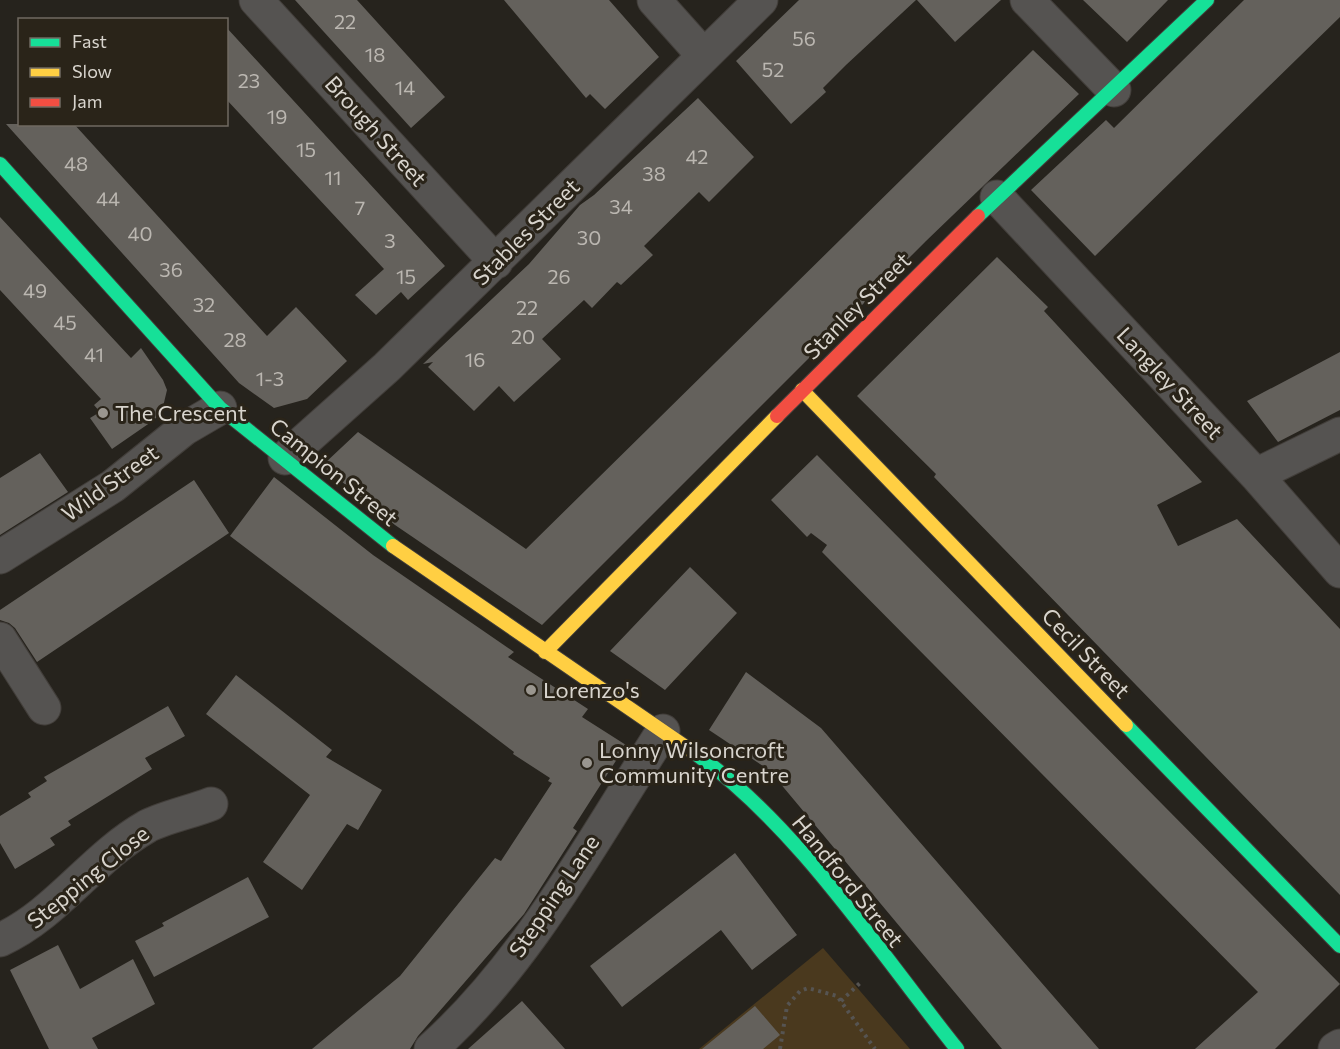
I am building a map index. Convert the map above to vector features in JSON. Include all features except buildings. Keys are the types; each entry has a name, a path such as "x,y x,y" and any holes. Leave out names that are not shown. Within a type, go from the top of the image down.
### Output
{"street":[{"name":"Brough Street","path":"256,0 496,262"},
{"path":"654,0 704,56"},
{"name":"Stables Street","path":"285,458 387,367 761,0"},
{"path":"1027,0 1114,90"},
{"name":"Stanley Street","path":"545,652 802,390 998,197 1207,0"},
{"name":"Campion Street","path":"0,164 220,408 285,458 384,540 545,652"},
{"name":"Langley Street","path":"998,197 1256,475 1340,571"},
{"name":"Cecil Street","path":"802,390 1340,946"},
{"name":"Wild Street","path":"0,557 113,486 184,429 220,408"},
{"path":"1256,475 1340,434"},
{"path":"0,639 44,708"},
{"name":"Handford Street","path":"545,652 725,774 761,808 957,1049"},
{"name":"Stepping Lane","path":"431,1049 489,987 550,908 663,731"},
{"name":"Stepping Close","path":"0,940 19,931 55,904 130,837 148,825 211,804"},
{"path":"1335,1049 1340,1046"}],"path":[{"path":"780,1049 787,1006 800,991 808,988 837,996 876,1049"}],"shaded area":[{"path":"823,948 910,1049 699,1049"}],"traffic: fast":[{"path":"978,216 1207,0"},
{"path":"0,164 220,408 393,546"},
{"path":"1126,725 1340,946"},
{"path":"693,752 730,781 801,851 957,1049"}],"traffic: slow":[{"path":"802,390 1126,725"},
{"path":"545,652 777,416"},
{"path":"393,546 693,752"}],"traffic: jam":[{"path":"777,416 978,216"}],"place":[{"name":"The Crescent","path":"103,413"},
{"name":"Lorenzo's","path":"531,690"},
{"name":"Lonny Wilsoncroft Community Centre","path":"587,763"}]}
